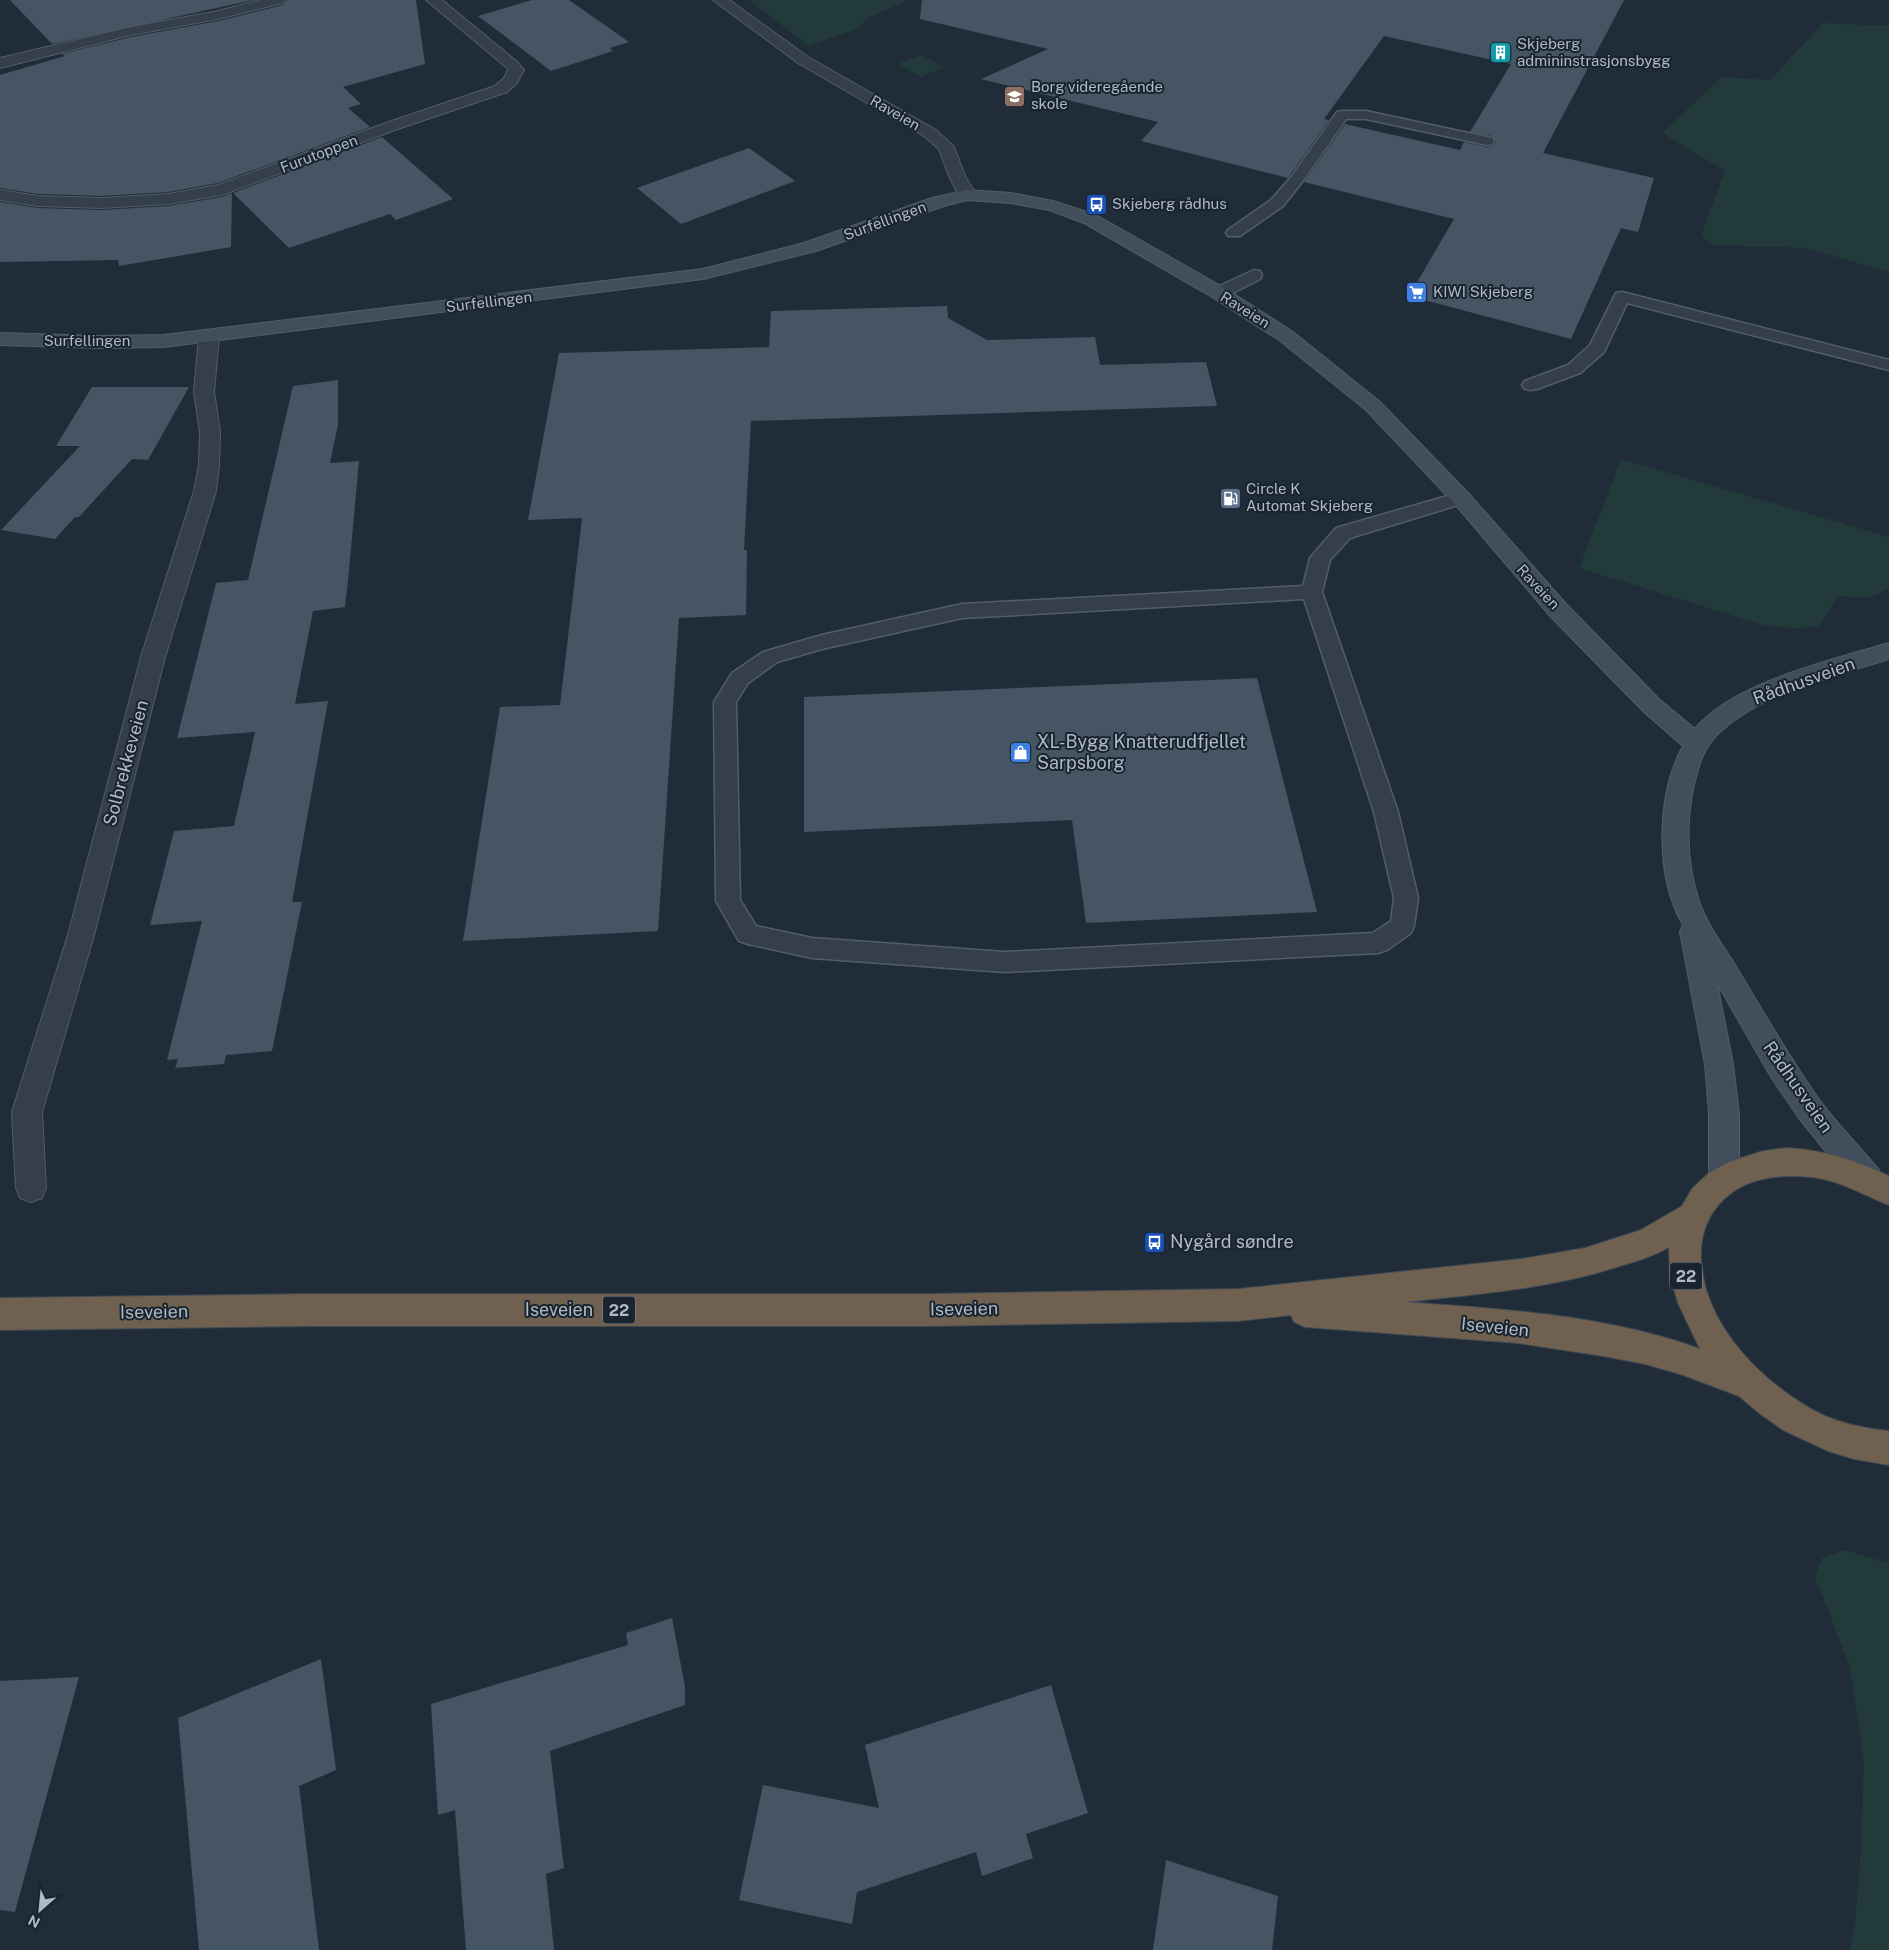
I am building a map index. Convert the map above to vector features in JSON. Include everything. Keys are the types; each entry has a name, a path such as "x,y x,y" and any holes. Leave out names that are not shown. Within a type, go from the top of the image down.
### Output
{"highway":[{"name":"22","path":"1879,1186 1836,1168 1805,1162 1775,1163 1747,1168 1724,1179 1705,1196 1692,1217 1685,1247 1687,1280 1698,1314 1718,1349 1746,1382 1780,1409 1818,1431 1858,1445 1889,1448"},
{"name":"Iseveien","path":"0,1314 314,1310 931,1310 1238,1305 1521,1274 1585,1262 1649,1242 1692,1217"},
{"name":"Iseveien","path":"1238,1305 1484,1325 1556,1333 1646,1348 1746,1382"}],"street":[{"path":"0,63 131,31 218,15 278,0"},
{"name":"Furutoppen","path":"0,195 38,201 102,203 198,195 242,184 389,127 485,95 507,85 516,70 511,64 433,0"},
{"name":"Raveien","path":"720,0 803,60 930,133 946,147 957,176 967,195 1011,198 1053,206 1090,219 1219,293 1286,336 1372,405 1461,498 1520,569 1559,611 1652,706 1697,744"},
{"name":"Surfellingen","path":"0,340 102,342 164,341 209,337 703,274 810,247 938,202 967,195"},
{"name":"Solbrekkeveien","path":"31,1188 27,1112 81,935 154,657 205,491 209,465 210,432 204,392 209,337"},
{"name":"Rådhusveien","path":"1879,1186 1809,1109 1781,1068 1689,911 1685,901 1675,841 1677,808 1683,778 1697,744 1723,714 1767,691 1889,651"},
{"name":"Rådhusveien","path":"1689,911 1719,1064 1724,1114 1724,1179"}],"lane":[{"path":"1234,234 1277,204 1342,116 1366,114 1487,141"},
{"path":"1219,293 1254,275"},
{"path":"1532,385 1574,370 1598,348 1622,297 1889,365"},
{"path":"1312,592 962,610 822,642 770,657 740,678 724,702 728,902 748,934 812,948 1005,962 1378,943 1402,926 1406,898 1386,812 1312,592 1320,558 1343,533 1461,498"}],"green space":[{"path":"749,0 909,0 870,17 857,29 809,46"},
{"path":"1823,23 1889,26 1889,272 1806,248 1714,245 1701,236 1725,171 1662,133 1722,77 1770,80"},
{"path":"921,55 944,67 921,77 898,64"},
{"path":"1621,459 1889,537 1889,589 1867,598 1838,596 1819,627 1794,628 1763,625 1579,568"},
{"path":"1844,1550 1889,1563 1889,1950 1850,1950 1855,1925 1861,1848 1864,1762 1850,1667 1815,1577 1822,1558"}],"building":[{"path":"10,0 253,0 52,44"},
{"path":"287,0 416,0 425,64 343,87 361,104 348,108 370,127 218,183 168,192 102,196 38,194 0,188 0,75 65,56 62,54 131,37 218,21 283,5"},
{"path":"532,0 569,0 629,42 610,48 613,51 551,71 478,16"},
{"path":"922,0 1624,0 1543,153 1654,178 1638,232 1621,228 1571,339 1409,296 1454,219 1304,182 1345,124 1460,150 1464,142 1487,147 1492,146 1496,142 1492,136 1470,132 1511,64 1384,36 1324,119 1329,120 1288,178 1141,141 1158,122 981,79 1048,49 920,19"},
{"path":"382,137 453,199 396,220 390,214 289,248 233,193"},
{"path":"749,148 795,181 681,224 637,188"},
{"path":"232,193 231,247 119,266 118,260 0,262 0,202 38,208 102,210 168,206 222,197"},
{"path":"947,306 948,318 987,340 1095,337 1100,365 1206,362 1217,406 751,421 744,550 747,550 746,615 679,618 658,931 463,941 500,707 560,705 582,518 528,520 559,353 769,347 771,311"},
{"path":"338,380 338,425 330,463 359,461 348,581 345,607 313,611 295,704 328,701 292,902 302,902 272,1051 226,1055 224,1064 175,1068 178,1059 167,1060 202,921 150,925 174,831 234,826 255,732 177,738 216,583 248,580 293,386"},
{"path":"92,387 189,387 148,460 132,459 79,517 75,517 55,539 1,530 80,446 56,446"},
{"path":"1257,678 1317,912 1086,923 1072,820 804,832 804,697"},
{"path":"672,1618 685,1687 685,1705 550,1751 564,1868 546,1874 554,1950 466,1950 455,1810 438,1815 431,1704 628,1645 626,1633"},
{"path":"321,1659 336,1770 299,1786 319,1950 199,1950 178,1718"},
{"path":"79,1677 15,1912 0,1910 0,1681"},
{"path":"1051,1685 1088,1813 1026,1834 1033,1858 982,1876 976,1852 857,1892 852,1924 739,1900 763,1785 879,1808 865,1745"},
{"path":"1166,1860 1278,1896 1272,1950 1153,1950"}],"place":[{"name":"Skjeberg admininstrasjonsbygg","path":"1501,53"},
{"name":"Borg videregående skole","path":"1015,96"},
{"name":"Skjeberg rådhus","path":"1096,204"},
{"name":"KIWI Skjeberg","path":"1417,292"},
{"name":"Circle K Automat Skjeberg","path":"1230,498"},
{"name":"XL-Bygg Knatterudfjellet Sarpsborg","path":"1021,752"},
{"name":"Nygård søndre","path":"1154,1242"}]}
